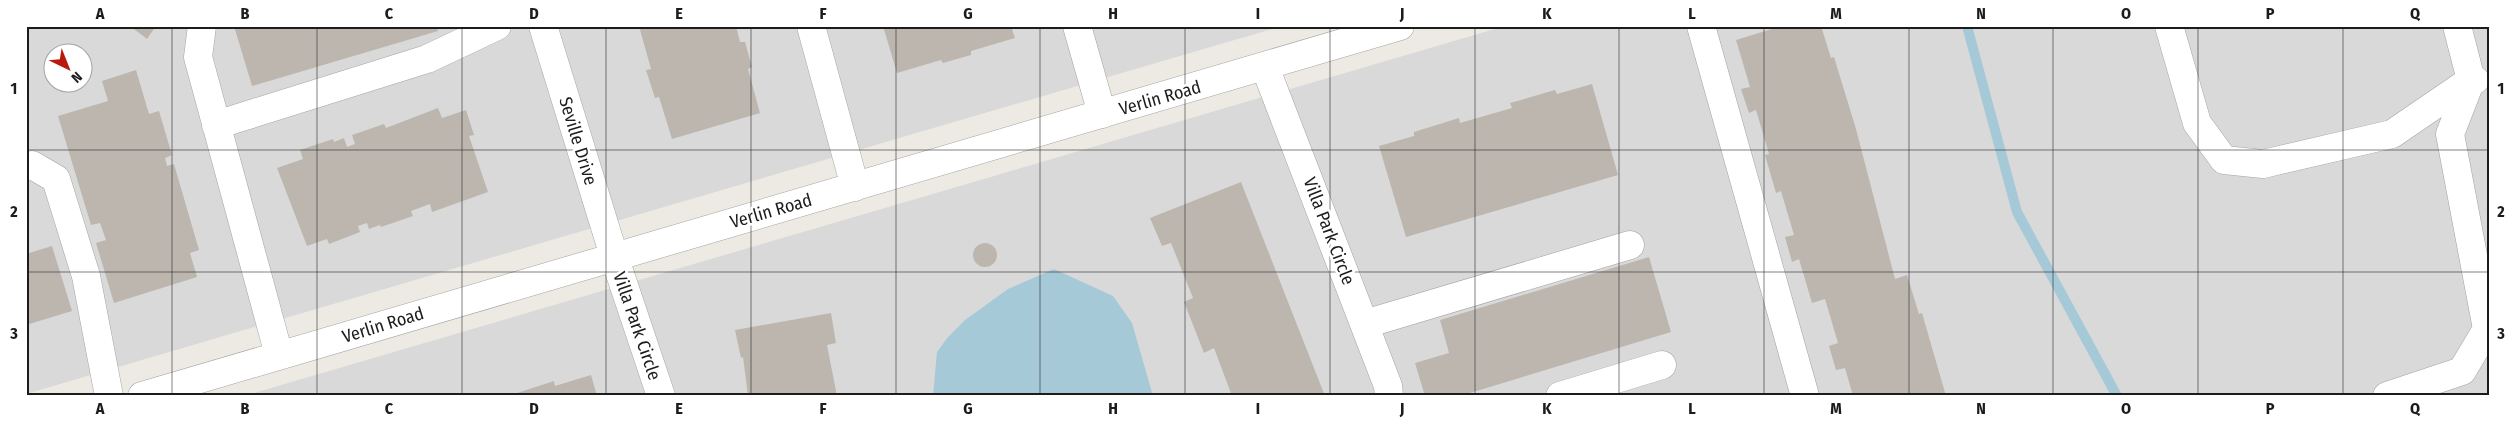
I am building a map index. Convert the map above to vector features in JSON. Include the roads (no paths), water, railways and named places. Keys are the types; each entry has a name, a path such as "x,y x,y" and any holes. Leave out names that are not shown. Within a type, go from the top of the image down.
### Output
{"street":[{"path":"202,26 198,57 279,355"},
{"path":"216,125 427,59 497,26"},
{"name":"Seville Drive","path":"543,26 614,256"},
{"path":"811,26 855,187"},
{"path":"1077,26 1102,114"},
{"path":"1701,26 1805,396"},
{"path":"2169,26 2197,123 2224,160 2263,164 2392,134 2480,80"},
{"path":"2457,26 2480,80"},
{"name":"Verlin Road","path":"142,396 614,256 1390,30"},
{"name":"Villa Park Circle","path":"1265,67 1388,386 1389,396"},
{"path":"2387,396 2462,371 2487,329 2450,134 2480,80"},
{"path":"26,167 32,165 56,178 86,276 109,396"},
{"path":"1364,324 1630,245"},
{"name":"Villa Park Circle","path":"614,256 661,396"},
{"path":"1560,396 1662,365"}],"water":[{"path":"1054,269 1113,296 1132,323 1153,396 933,396 937,352 948,337 965,320 1008,289"}],"waterway":[{"path":"1967,26 2017,212 2117,396"}]}
